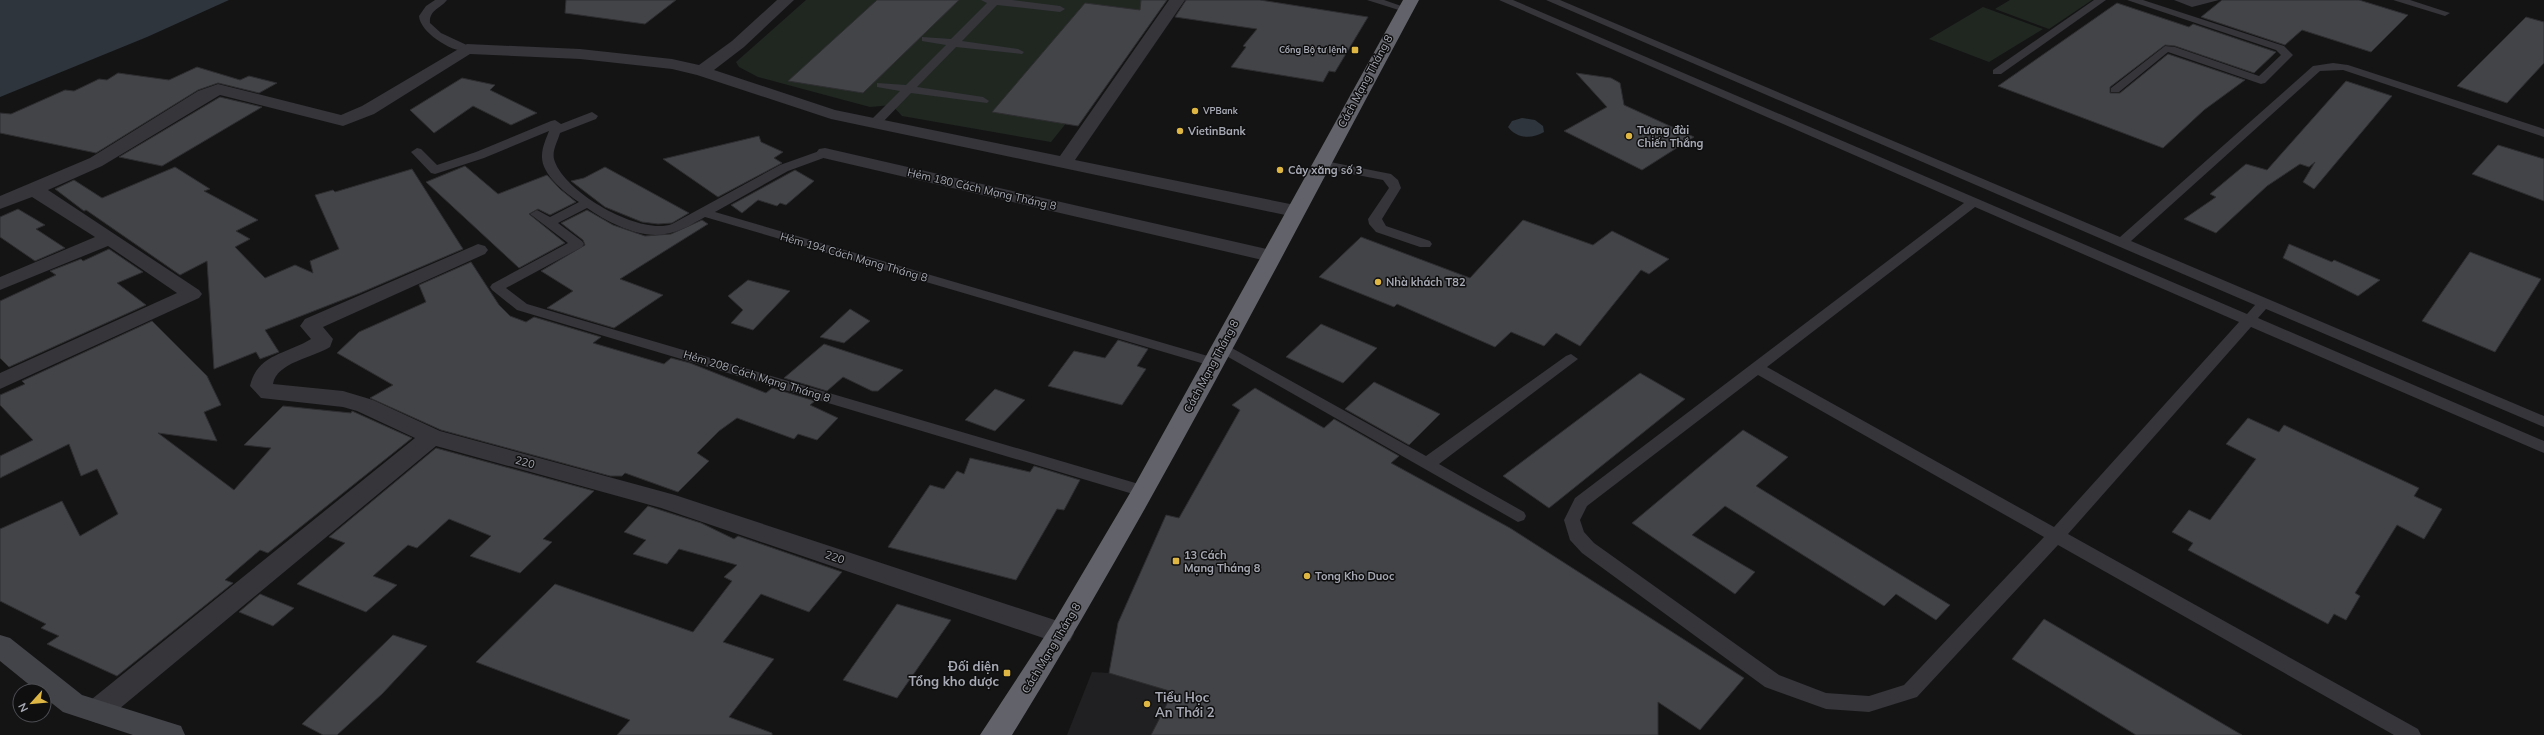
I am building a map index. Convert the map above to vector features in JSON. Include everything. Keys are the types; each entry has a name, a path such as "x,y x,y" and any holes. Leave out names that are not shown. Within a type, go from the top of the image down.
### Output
{"highway":[{"name":"Cách Mạng Tháng 8","path":"1000,732 1061,633 1143,491 1408,4"}],"street":[{"path":"702,71 738,44 786,0"},
{"path":"1064,163 1178,0"},
{"path":"0,203 96,162 214,90 220,89 343,121 368,110 467,49 580,54 672,64 702,71 831,114 1295,211"},
{"name":"Hẻm 180 Cách Mạng Tháng 8","path":"825,153 1271,256"},
{"path":"0,382 192,294 110,238 33,189"},
{"path":"0,284 110,238"},
{"name":"220","path":"478,250 312,324 311,326 322,339 322,342 272,366 261,379 261,386 269,393 343,399 365,405 432,437 666,501 1061,633"},
{"path":"97,711 432,437"},
{"path":"0,646 73,704 171,735"}],"lane":[{"path":"442,0 430,7 424,15 425,24 431,34 467,49"},
{"path":"875,123 954,43 991,0 1060,8"},
{"path":"1372,0 1408,4"},
{"path":"1504,0 2250,319 2544,447"},
{"path":"1551,0 2544,422"},
{"path":"1997,72 2100,0"},
{"path":"2115,90 2165,49 2171,49 2261,81 2287,55 2280,48 2132,0"},
{"path":"2179,0 2192,4 2214,0"},
{"path":"2398,0 2445,13"},
{"path":"926,38 1018,52"},
{"path":"2121,243 2317,68 2324,66 2344,67 2544,133"},
{"path":"881,86 983,101"},
{"path":"556,130 592,116"},
{"path":"417,152 435,170 480,155 555,124 556,130 550,142 548,158 556,177 589,202 635,227 657,231 664,231 704,213"},
{"name":"Hẻm 180 Cách Mạng Tháng 8","path":"704,213 784,168 825,153"},
{"path":"1320,164 1387,177 1394,183 1395,188 1375,219 1376,224 1381,228 1425,244"},
{"path":"1975,201 1581,502 1572,520 1576,535 1588,548 1772,681 1826,701 1869,704 1910,691 2056,536 2264,303"},
{"path":"537,214 549,222 589,202"},
{"name":"Hẻm 194 Cách Mạng Tháng 8","path":"704,213 1217,355 1427,464 1518,516"},
{"name":"Hẻm 208 Cách Mạng Tháng 8","path":"549,222 577,244 497,287 522,307 1143,491"},
{"path":"1427,464 1571,359"},
{"path":"1757,368 2411,735"}],"shaded area":[{"path":"0,0 229,0 147,37 0,97"},
{"path":"806,0 1165,0 1051,142 902,116 892,105 870,107 758,77 739,67 736,62"},
{"path":"2010,0 2092,0 2049,29 1995,9"},
{"path":"1983,7 2043,29 1989,62 1929,39"},
{"path":"1522,118 1535,120 1543,126 1544,132 1530,137 1516,134 1508,127 1512,121"},
{"name":"Tiểu Học An Thới 2","path":"1092,672 1109,673 1322,735 1067,735"}],"building":[{"path":"566,0 676,0 645,24 565,13"},
{"path":"877,0 959,0 863,93 788,81"},
{"path":"1141,0 1167,0 1078,126 992,112 1085,3 1140,10"},
{"path":"1186,0 1260,0 1368,17 1335,72 1329,71 1323,82 1231,67 1246,47 1243,46 1257,29 1175,17"},
{"path":"2222,0 2359,0 2408,15 2371,52 2302,30 2285,45 2201,17"},
{"path":"2117,3 2189,27 2193,24 2276,52 2254,73 2175,46 2165,45 2110,87 2110,93 2120,93 2168,54 2245,80 2204,110 2163,148 1998,86"},
{"path":"2526,17 2544,22 2544,63 2507,103 2457,86"},
{"path":"197,67 240,80 249,76 277,83 259,93 218,83 198,90 96,153 0,133 0,113 11,114 65,90 74,91 99,79 107,80 118,73 169,80"},
{"path":"1576,73 1611,78 1620,83 1624,105 1694,137 1642,170 1564,131 1607,107"},
{"path":"462,78 495,85 490,90 537,113 511,125 473,106 434,133 410,110"},
{"path":"2346,81 2392,96 2314,189 2303,182 2315,162 2309,167 2300,164 2267,186 2216,233 2184,219 2216,197 2210,194 2246,164 2267,170"},
{"path":"220,97 262,107 162,166 119,157"},
{"path":"759,136 761,142 783,152 774,158 782,163 718,197 663,159"},
{"path":"2498,145 2544,159 2544,201 2472,174"},
{"path":"465,166 498,194 547,175 560,189 576,202 550,215 538,209 529,214 565,243 519,268 426,182"},
{"path":"175,167 210,189 204,191 258,220 236,231 250,239 235,247 265,278 295,265 313,273 310,261 339,249 315,195 333,190 335,192 412,169 463,249 360,293 265,330 279,352 260,359 256,352 214,369 207,261 180,275 86,210 84,211 55,189 74,180 102,198"},
{"path":"605,167 689,213 672,223 658,224 642,222 605,207 571,181 584,178"},
{"path":"795,170 814,181 786,205 780,203 777,206 758,200 742,213 731,205"},
{"path":"18,209 45,225 36,229 65,248 35,261 0,237 0,217"},
{"path":"587,210 613,225 645,236 671,234 702,220 708,224 620,279 663,295 614,328 547,308 573,291 541,271 585,245 583,240 561,223"},
{"path":"1523,220 1593,245 1612,231 1669,259 1649,274 1641,270 1580,346 1556,333 1544,346 1511,332 1495,347 1397,304 1394,307 1319,277 1361,237 1470,278"},
{"path":"2289,244 2332,262 2334,260 2380,280 2358,296 2283,258"},
{"path":"109,249 143,272 117,283 146,305 9,367 0,358 0,301 56,275 50,271 81,259 83,261"},
{"path":"2470,252 2541,279 2495,352 2422,321"},
{"path":"471,262 499,305 510,316 526,322 534,317 601,337 593,343 664,364 671,358 690,363 766,393 772,388 815,401 810,405 838,418 817,440 798,434 794,439 737,418 719,431 697,453 709,461 678,492 625,473 622,476 610,476 441,430 370,398 393,385 337,353 359,332 426,302 419,285"},
{"path":"748,280 790,291 753,330 731,323 743,310 728,296"},
{"path":"850,309 870,321 844,343 820,337"},
{"path":"152,321 207,376 221,405 204,412 217,441 158,433 234,490 271,448 244,445 283,406 351,413 352,411 412,438 268,553 260,550 225,580 233,583 117,676 47,644 59,636 41,628 46,624 0,601 0,529 62,501 80,536 118,514 97,469 81,476 69,444 0,478 0,456 33,440 0,405 0,395 25,384 22,381"},
{"path":"1321,324 1377,348 1343,383 1286,357"},
{"path":"1118,340 1148,349 1137,366 1146,369 1122,405 1048,386 1074,351 1105,358"},
{"path":"824,344 903,370 878,391 872,391 843,377 827,391 784,378"},
{"path":"1640,373 1685,399 1549,508 1503,476"},
{"path":"1374,382 1440,414 1409,445 1345,409"},
{"name":"Tong Kho Duoc","path":"1255,388 1324,428 1334,419 1399,456 1391,463 1510,528 1744,678 1700,730 1658,702 1658,735 1151,735 1173,692 1109,673 1118,623 1166,515 1179,518 1240,410 1232,405"},
{"path":"995,389 1025,400 995,431 965,420"},
{"path":"2248,418 2279,432 2284,425 2419,488 2414,496 2442,509 2424,539 2397,525 2355,593 2360,596 2346,620 2334,614 2328,624 2188,550 2193,543 2172,532 2189,510 2210,520 2256,459 2226,444"},
{"path":"1743,430 1788,457 1756,486 1950,605 1936,620 1896,594 1884,606 1725,506 1692,535 1755,572 1735,594 1632,523"},
{"path":"436,448 594,491 543,539 552,542 520,573 470,556 491,536 449,519 417,548 408,545 373,576 397,585 366,612 297,584 345,543 329,537"},
{"path":"970,458 1030,472 1034,466 1080,480 1064,510 1057,509 1016,580 888,547 930,485 944,489 957,471 964,474"},
{"path":"648,506 701,523 734,539 738,536 842,572 809,612 761,594 723,642 774,659 729,717 772,733 772,735 617,735 630,720 476,662 555,584 693,632 732,581 724,577 737,565 679,549 667,564 633,554 646,540 624,532"},
{"path":"260,594 294,608 273,626 239,612"},
{"path":"897,604 951,620 897,698 843,680"},
{"path":"2044,619 2242,735 2136,735 2012,659"},
{"path":"393,635 427,646 382,694 337,735 323,735 302,724"}],"place":[{"name":"Cổng Bộ tư lệnh","path":"1355,50"},
{"name":"VPBank","path":"1195,111"},
{"name":"VietinBank","path":"1180,131"},
{"name":"Tượng đài Chiến Thắng","path":"1629,136"},
{"name":"Cây xăng số 3","path":"1280,170"},
{"name":"Nhà khách T82","path":"1378,282"},
{"name":"13 Cách Mạng Tháng 8","path":"1176,561"},
{"name":"Tong Kho Duoc","path":"1307,576"},
{"name":"Đối diện Tổng kho dược","path":"1007,673"},
{"name":"Tiểu Học An Thới 2","path":"1147,704"}]}
